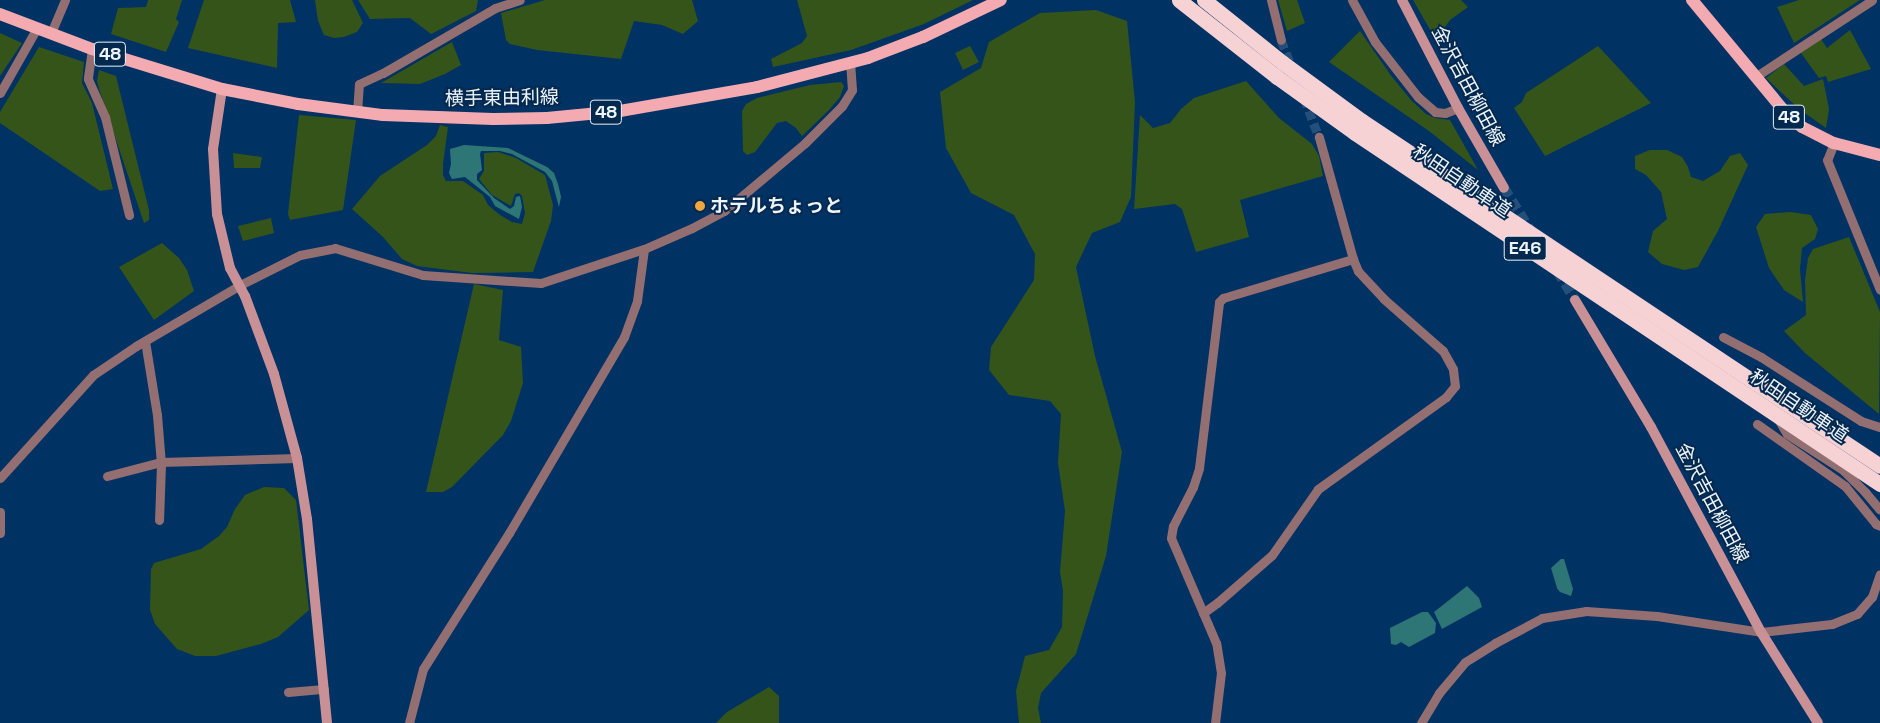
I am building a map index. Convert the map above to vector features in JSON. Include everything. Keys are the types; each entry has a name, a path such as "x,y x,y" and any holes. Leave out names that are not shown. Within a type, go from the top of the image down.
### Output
{"highway":[{"name":"秋田自動車道","path":"1179,0 1277,77 1354,133 1880,484"},
{"name":"秋田自動車道","path":"1204,0 1283,63 1362,121 1590,275 1880,466"}],"main road":[{"name":"横手東由利線","path":"0,14 92,49 222,89 298,104 357,112 493,119 586,114 693,100 850,64 923,37 1001,0"},
{"name":"金沢吉田柳田線","path":"1402,0 1458,108 1504,188"},
{"name":"48","path":"1692,0 1790,118 1834,143 1880,155"},
{"path":"222,89 213,149 214,183 224,248 230,268 240,285 274,374 297,458 307,518 328,723"},
{"name":"金沢吉田柳田線","path":"1575,300 1651,427 1762,632 1818,723"}],"street":[{"path":"51,33 65,0"},
{"path":"357,112 359,84 383,73 495,8 520,0"},
{"path":"1271,0 1281,40"},
{"path":"1352,0 1375,42 1405,83 1434,112 1445,113 1458,108"},
{"path":"1755,77 1872,0"},
{"path":"0,93 37,28"},
{"path":"92,49 88,78 105,117 129,215"},
{"path":"0,478 93,376 145,341 240,285 300,255 335,248 423,275 541,283 644,249 724,211 805,143 848,100 852,90 850,64"},
{"path":"1203,613 1272,554 1318,489 1446,398 1455,386 1453,369 1443,351 1384,298 1358,271 1319,137"},
{"path":"1834,143 1827,160 1880,290"},
{"path":"409,723 423,669 509,533 624,337 637,301 644,249"},
{"path":"1215,723 1221,673 1216,643 1171,538 1173,526 1193,487 1199,468 1217,307 1223,298 1353,259"},
{"path":"1723,337 1761,357 1861,420 1880,427"},
{"path":"145,341 157,416 161,462 160,520"},
{"path":"1775,414 1787,434 1843,470 1880,510"},
{"path":"1757,424 1845,486 1876,524 1880,526"},
{"path":"107,476 161,462 297,458"},
{"path":"0,512 0,533"},
{"path":"1421,723 1439,693 1466,662 1495,643 1542,618 1586,612 1657,616 1762,632 1832,624 1857,614 1872,597 1880,574"},
{"path":"288,692 324,689"}],"shaded area":[{"path":"148,0 182,0 176,19 179,22 166,52 111,34 118,8 146,7"},
{"path":"204,0 290,0 296,22 278,23 277,68 188,48"},
{"path":"315,0 352,0 363,23 357,32 344,37 334,38 324,35 318,21"},
{"path":"358,0 478,0 476,11 431,34 410,18 370,19"},
{"path":"545,0 692,0 698,21 683,34 662,25 634,21 621,59 537,50 510,44 506,40 501,13"},
{"path":"797,0 973,0 924,24 851,50 773,67 771,59 802,43 807,36"},
{"path":"1278,0 1297,0 1305,23 1287,31"},
{"path":"1413,0 1461,0 1468,7 1450,20 1436,40"},
{"path":"1799,0 1860,0 1794,43 1777,7"},
{"path":"1096,10 1127,21 1135,102 1131,197 1120,222 1092,233 1076,267 1095,356 1122,452 1106,556 1076,654 1041,693 1038,708 1041,723 1019,723 1016,691 1025,656 1049,650 1062,627 1063,591 1060,572 1065,511 1058,463 1061,414 1050,401 1009,395 989,370 991,347 1034,280 1035,254 1014,215 971,193 946,148 940,92 981,68 989,42 1040,13"},
{"path":"1850,30 1871,69 1828,82 1826,76 1819,78 1801,53 1821,39 1827,48"},
{"path":"1360,31 1392,77 1411,100 1426,114 1435,118 1450,120 1478,170 1429,131 1329,62"},
{"path":"0,33 22,43 0,76"},
{"path":"452,42 461,65 420,84 381,83"},
{"path":"970,46 979,62 963,70 955,53"},
{"path":"1598,46 1651,103 1545,156 1514,108 1522,102 1526,93"},
{"path":"39,47 84,62 82,83 92,103 113,189 100,191 0,123 0,112"},
{"path":"1784,64 1804,86 1823,79 1829,109 1826,128 1799,109 1766,78"},
{"path":"99,70 116,76 149,210 149,220 144,223 99,89 97,81"},
{"path":"1246,81 1279,118 1312,144 1319,156 1323,176 1240,200 1249,237 1196,252 1182,209 1175,204 1134,209 1140,115 1153,128 1170,123 1181,109 1194,98"},
{"path":"841,82 844,86 840,97 802,136 796,128 786,121 777,123 755,152 747,155 743,151 742,111 746,104 757,98 810,85"},
{"path":"299,115 356,120 343,210 290,220 288,214"},
{"path":"440,125 448,127 443,164 443,175 446,181 463,181 483,195 488,205 512,222 522,224 525,213 522,196 519,193 515,194 511,206 492,195 479,179 484,171 484,153 498,152 516,158 545,175 553,205 551,221 533,272 472,273 417,266 402,259 383,237 352,209 380,176 427,145 436,136"},
{"path":"464,145 508,148 547,167 554,173 558,184 561,197 559,207 552,181 545,172 512,154 500,151 481,151 482,170 477,174 477,180 494,198 510,209 514,206 516,197 520,196 522,207 519,219 495,206 490,197 465,177 452,179 449,173 451,164 450,149"},
{"path":"1650,150 1667,150 1682,157 1691,177 1703,181 1720,171 1730,156 1740,153 1748,165 1718,231 1698,267 1684,270 1662,264 1648,252 1653,231 1667,219 1661,192 1646,175 1635,169 1635,156"},
{"path":"233,153 262,157 260,168 234,168"},
{"path":"1790,212 1811,215 1818,229 1815,239 1802,248 1800,269 1803,302 1784,290 1769,268 1756,227 1765,214"},
{"path":"271,218 274,233 243,241 238,226"},
{"path":"1849,237 1880,312 1879,414 1805,353 1784,331 1806,315 1805,280 1808,258 1813,249"},
{"path":"162,243 179,258 187,270 194,291 154,320 119,267"},
{"path":"474,284 503,290 499,340 521,347 523,383 511,421 503,435 452,487 443,492 426,492"},
{"path":"264,487 284,488 296,500 309,610 278,637 261,644 216,656 195,656 177,649 155,624 150,610 151,569 154,563 201,549 219,536 227,527 235,509 245,495"},
{"path":"1561,559 1564,559 1573,589 1571,596 1560,592 1557,588 1551,568"},
{"path":"1467,586 1479,598 1482,607 1442,629 1434,612"},
{"path":"1422,612 1428,612 1436,623 1435,633 1409,647 1401,642 1396,645 1391,644 1390,628"},
{"path":"769,687 779,696 779,723 716,723 727,712"}],"tunnel":[{"path":"1281,40 1292,67"},
{"path":"1304,98 1319,137"},
{"path":"1504,188 1531,231"},
{"path":"1557,271 1575,300"}],"place":[{"name":"ホテルちょっと","path":"700,206"}]}
